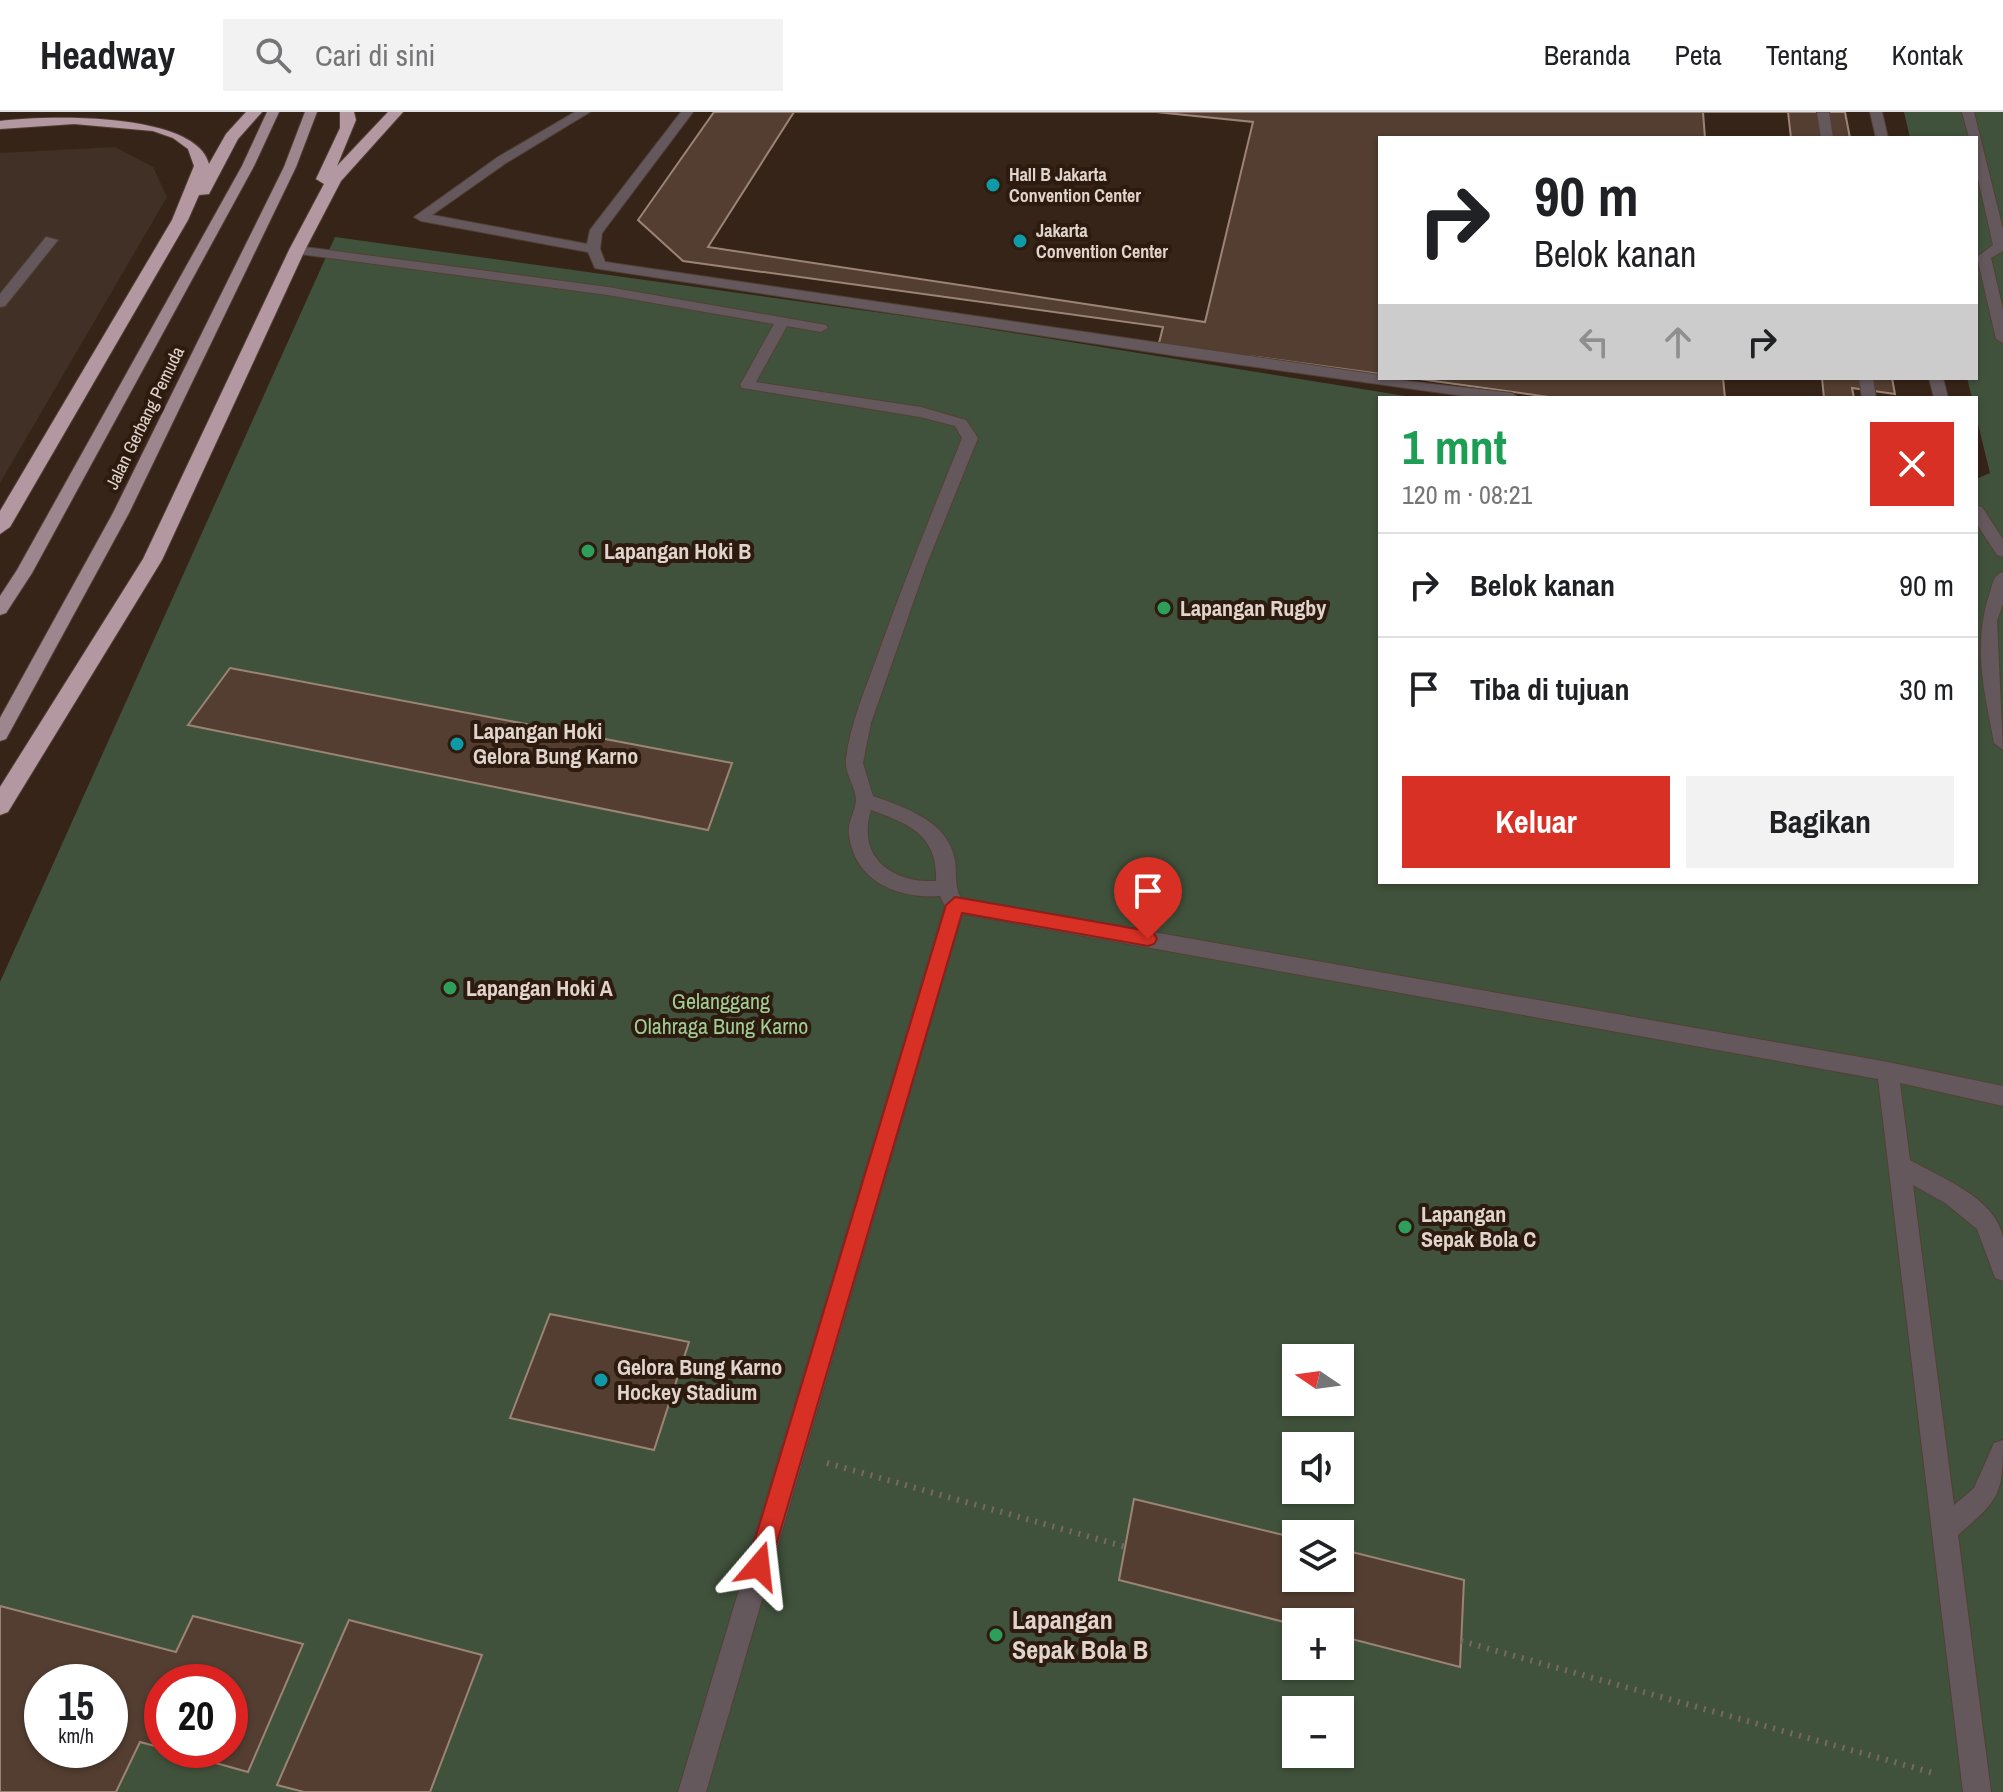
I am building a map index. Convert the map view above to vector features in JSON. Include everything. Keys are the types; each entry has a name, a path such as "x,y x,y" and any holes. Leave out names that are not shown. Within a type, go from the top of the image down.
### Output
{"highway":[{"path":"0,124 66,112"},
{"path":"180,220 198,202 239,126 255,112"},
{"path":"316,212 316,195 347,128 347,112"},
{"path":"0,806 152,560 297,250 334,179 396,112"},
{"path":"0,124 113,115 168,126 190,141 200,159 201,169 180,220 0,527"}],"main road":[{"name":"Jalan Gerbang Pemuda","path":"0,609 24,573 248,166 273,112"},
{"name":"Jalan Gerbang Pemuda","path":"0,734 121,513 290,167 311,112"}],"lane":[{"path":"584,112 502,160 421,217 593,249"},
{"path":"687,112 595,233 593,249 600,265 1378,380"},
{"path":"1823,112 1827,136"},
{"path":"1876,112 1882,136"},
{"path":"1968,112 1974,136"},
{"path":"1978,149 1998,208 2002,245 1984,257 2003,339"},
{"path":"0,303 51,240"},
{"path":"297,250 608,291 821,328"},
{"path":"608,291 619,268"},
{"path":"782,322 747,385 921,412 961,423 970,438 957,478 918,566 862,723 854,763 865,801 858,825 859,841 867,859 882,877 899,886 950,896 1888,1071 2003,1096"},
{"path":"1380,380 1497,396"},
{"path":"1978,514 2003,551"},
{"path":"2003,578 1989,621 1989,667 2003,743"},
{"path":"692,1792 950,896 946,861 938,841 905,815 865,801"},
{"path":"1888,1071 1977,1788"},
{"path":"1900,1166 1953,1196 1986,1222 2003,1270"},
{"path":"1944,1530 1983,1497 2003,1452"}],"path":[{"path":"792,1453 1126,1547"},
{"path":"1461,1641 1977,1788"}],"shaded area":[{"path":"115,147 153,167 167,197 0,483 0,153"}],"green space":[{"name":"Gelanggang Olahraga Bung Karno","path":"1904,112 2003,112 2003,1792 0,1792 0,982 335,237 933,320 1406,396 1378,396 1378,884 1978,884 1978,478 1990,473 1978,424 1978,396 1972,396 1968,380 1978,380 1978,136 1910,136"}],"building":[{"name":"Jakarta Convention Center","path":"714,112 1845,112 1850,136 1378,136 1378,374 1158,347 1163,327 683,261 638,220"},
{"name":"Hall B Jakarta Convention Center","path":"794,112 1156,112 1253,122 1205,322 708,247"},
{"path":"1703,112 1788,112 1791,136 1705,136"},
{"path":"1426,380 1892,380 1895,394 1852,388 1854,396 1542,396"},
{"path":"1723,380 1822,380 1824,396 1725,396"},
{"name":"Lapangan Hoki Gelora Bung Karno","path":"230,668 732,763 708,830 188,725"},
{"name":"Gelora Bung Karno Hockey Stadium","path":"550,1314 689,1342 654,1450 510,1418"},
{"path":"1134,1499 1282,1535 1282,1592 1354,1592 1354,1552 1464,1580 1460,1667 1354,1640 1354,1608 1282,1608 1282,1621 1119,1580"},
{"path":"0,1606 176,1652 193,1616 303,1644 248,1772 234,1768 248,1768 248,1664 144,1664 144,1743 140,1742 128,1767 128,1664 24,1664 24,1768 128,1768 116,1792 0,1792"},
{"path":"349,1620 482,1655 430,1792 304,1792 277,1785"}],"place":[{"name":"Hall B Jakarta Convention Center","path":"993,185"},
{"name":"Jakarta Convention Center","path":"1020,241"},
{"name":"Lapangan Hoki B","path":"588,551"},
{"name":"Lapangan Rugby","path":"1164,608"},
{"name":"Lapangan Hoki Gelora Bung Karno","path":"457,744"},
{"name":"Lapangan Hoki A","path":"450,988"},
{"name":"Lapangan Sepak Bola C","path":"1405,1227"},
{"name":"Gelora Bung Karno Hockey Stadium","path":"601,1380"},
{"name":"Lapangan Sepak Bola B","path":"996,1635"}],"route":[{"path":"759,1566 955,905 1148,939"}]}
